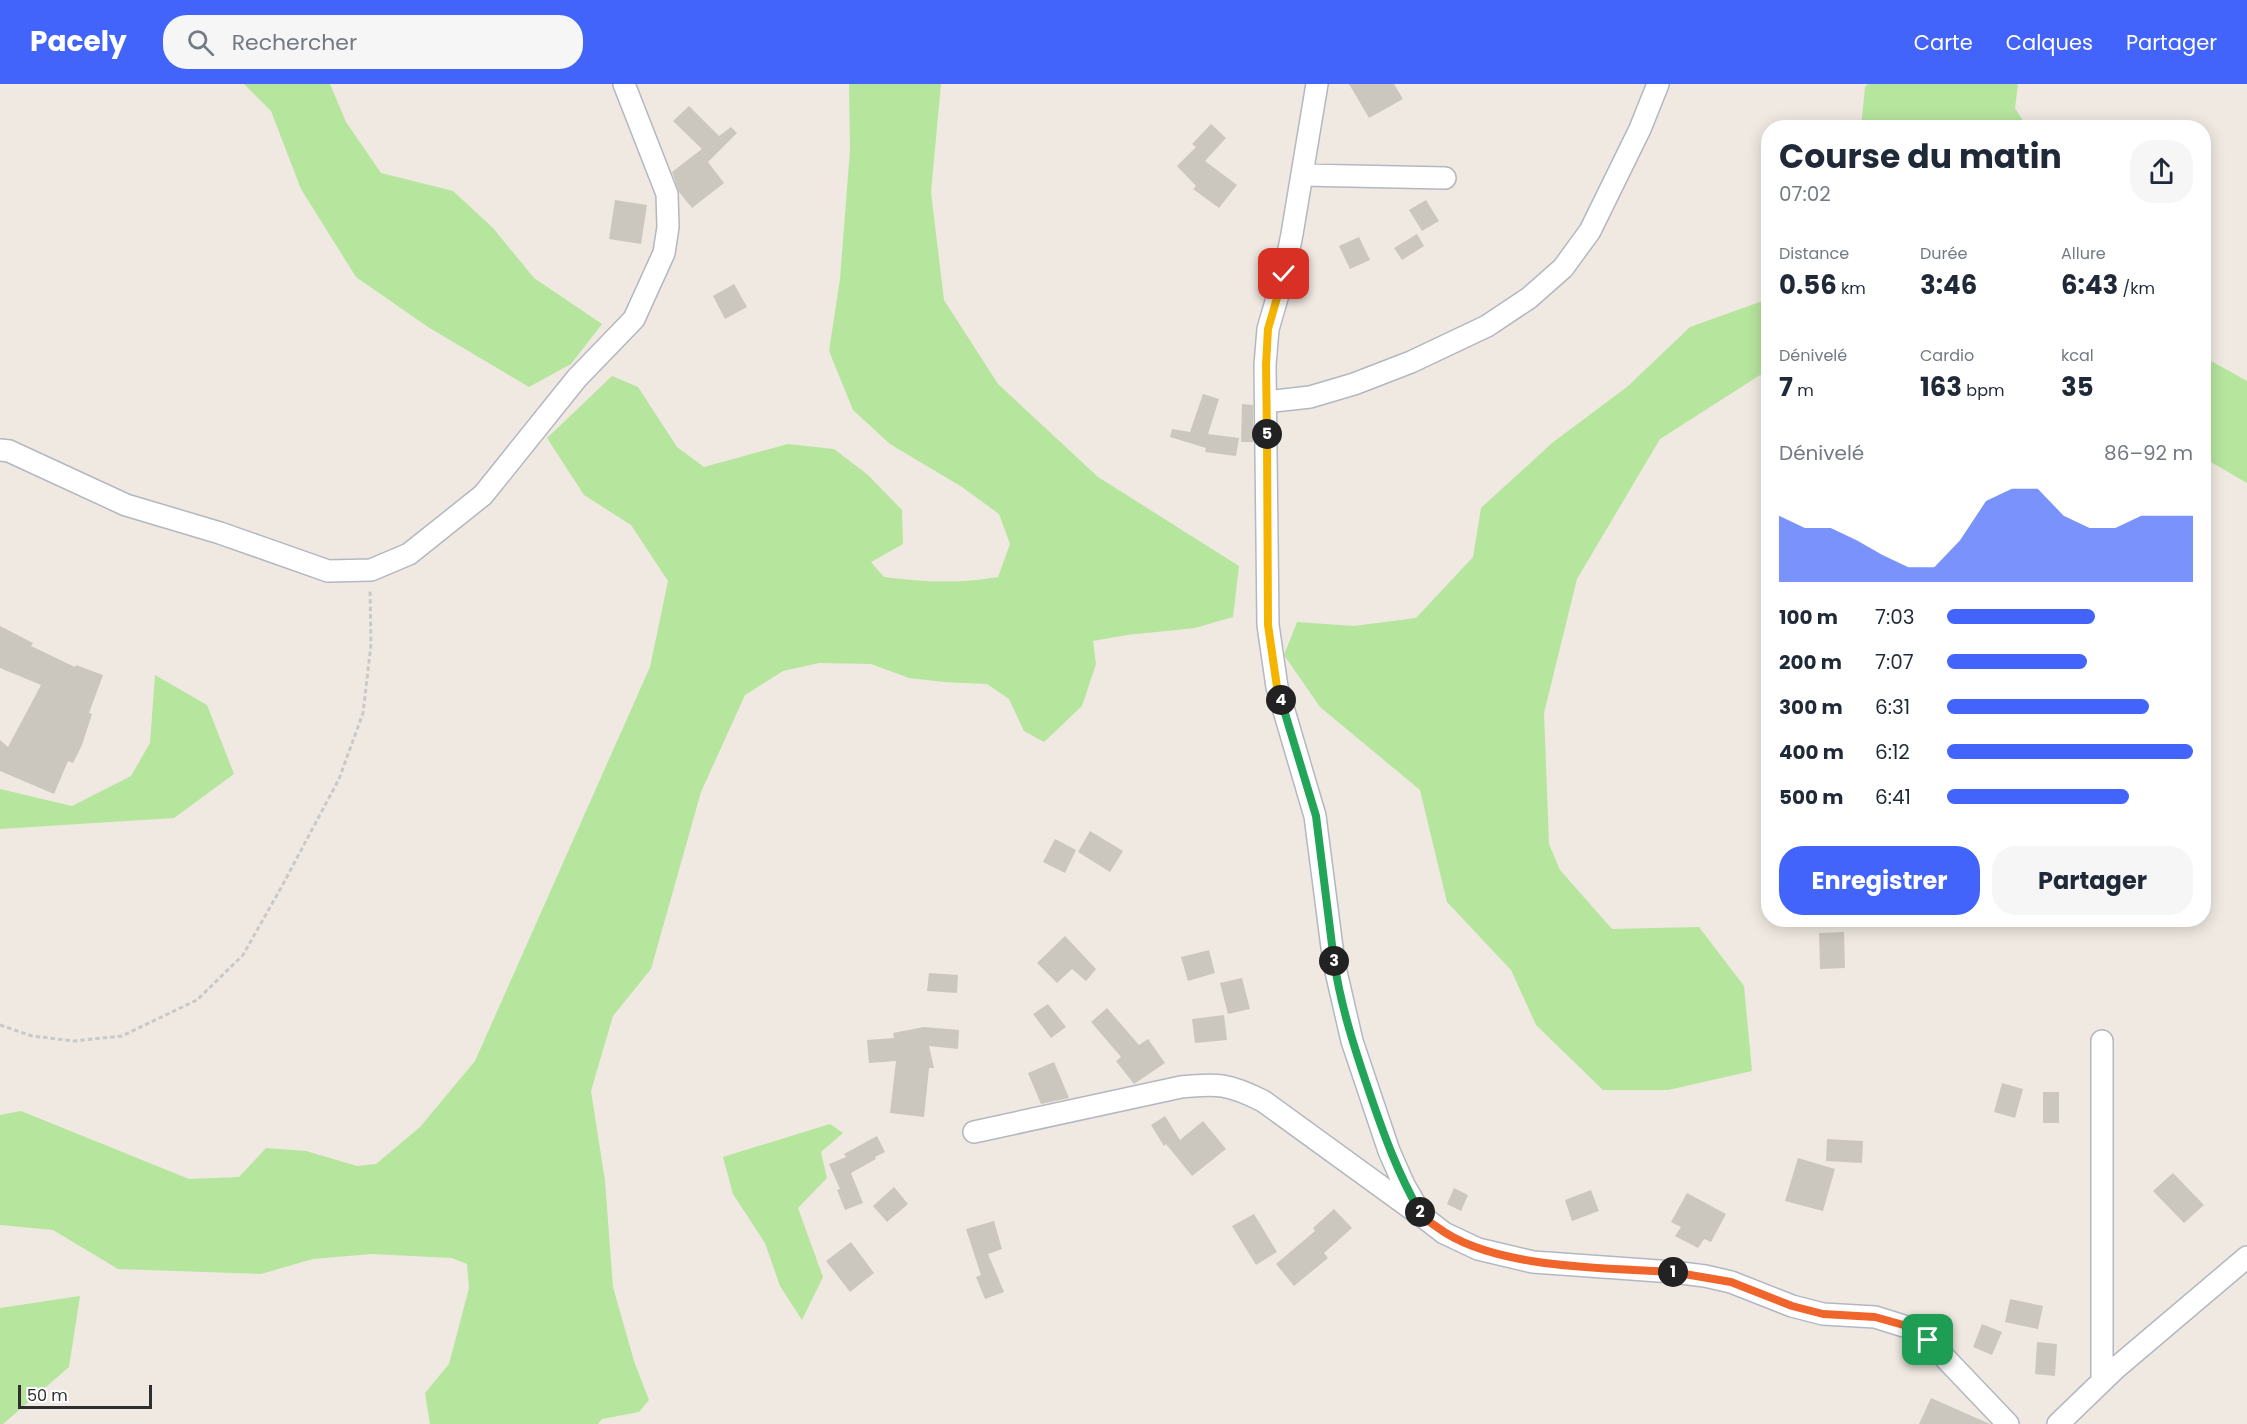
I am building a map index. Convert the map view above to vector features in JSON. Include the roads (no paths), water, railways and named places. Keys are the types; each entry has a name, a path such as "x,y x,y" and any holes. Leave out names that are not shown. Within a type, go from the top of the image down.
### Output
{"street":[{"path":"0,450 9,451 126,505 220,533 328,571 371,570 409,554 483,495 577,378 634,319 664,253 668,227 667,194 624,84"},
{"path":"1317,84 1303,176 1284,274 1268,329 1266,402 1268,625 1277,687 1316,816 1334,963 1352,1041 1389,1151 1404,1185 1422,1216"},
{"path":"1266,402 1310,397 1354,384 1411,362 1487,326 1529,298 1563,268 1590,231 1640,129 1658,84"},
{"path":"1303,176 1445,178"},
{"path":"2102,1041 2102,1381"},
{"path":"974,1132 1180,1087 1207,1084 1235,1087 1263,1101 1444,1233 1479,1249 1533,1262 1705,1276 1731,1282 1792,1306 1823,1314 1875,1317 1907,1326 1928,1340 2008,1424"},
{"path":"2058,1424 2102,1381 2247,1257"}]}
